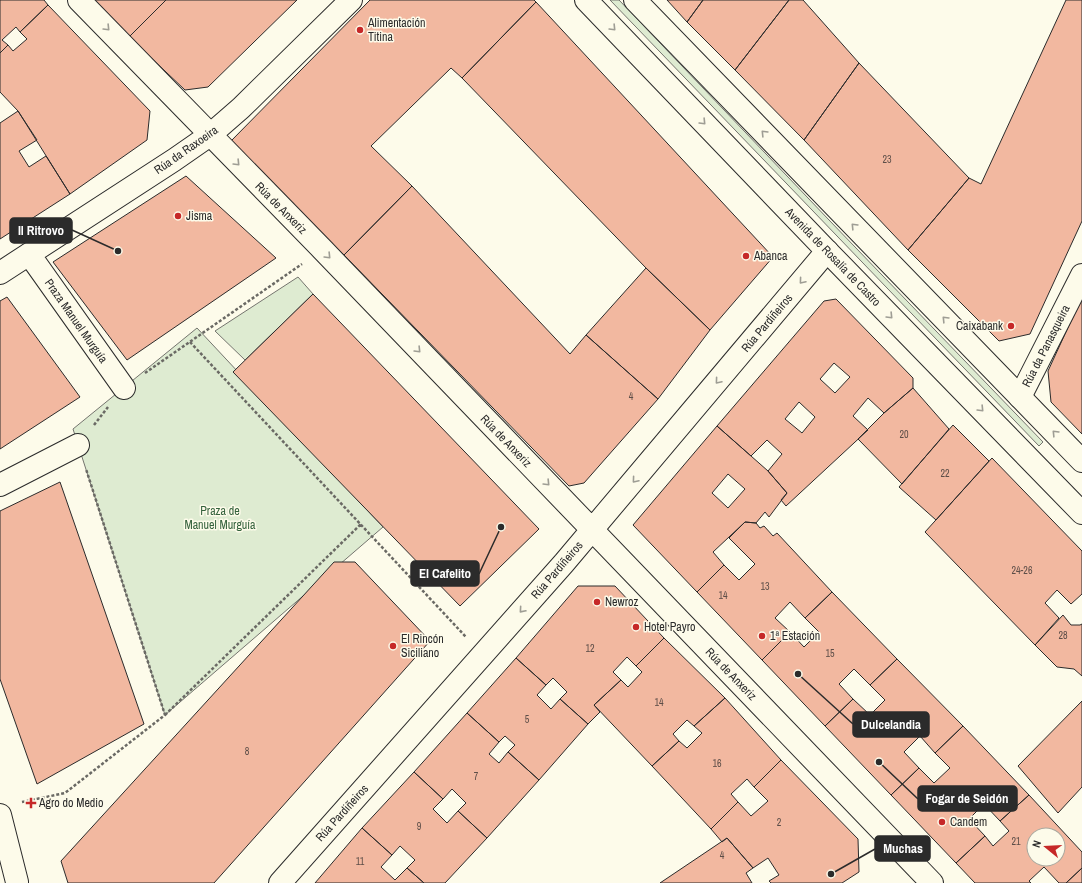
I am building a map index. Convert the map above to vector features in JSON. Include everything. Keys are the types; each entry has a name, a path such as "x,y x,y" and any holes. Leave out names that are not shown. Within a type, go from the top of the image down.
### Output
{"main road":[{"name":"Rúa de Anxeriz","path":"79,0 932,883"},
{"name":"Rúa da Raxoeira","path":"0,273 210,135 241,108 351,0"},
{"name":"Avenida de Rosalía de Castro","path":"586,0 826,251 1082,513"},
{"path":"634,0 1082,461"},
{"name":"Rúa Pardiñeiros","path":"280,883 629,488 826,251"},
{"name":"Praza Manuel Murguía","path":"29,254 124,388"},
{"name":"Rúa da Panasqueira","path":"1020,397 1082,275"},
{"path":"0,485 78,445"},
{"path":"0,815 12,880"}],"path":[{"path":"165,715 78,445 124,388 322,250"},
{"path":"190,342 483,655"},
{"path":"22,802 65,793 165,715 361,524"}],"green space":[{"path":"610,0 619,0 1043,442 1039,446"},
{"path":"298,277 313,294 245,360 215,331"},
{"name":"Praza de Manuel Murguía","path":"197,328 383,527 165,715 73,429"}],"building":[{"path":"0,0 44,0 48,5 20,32 16,27 2,40 8,45 0,53"},
{"path":"93,0 166,0 129,37"},
{"path":"166,0 297,0 208,87 185,90 129,37"},
{"path":"370,0 534,0 536,2 462,78 451,68 371,146 412,186 344,255 230,142"},
{"path":"667,0 703,0 687,22"},
{"path":"703,0 789,0 735,70 687,22"},
{"path":"789,0 803,0 859,63 804,140 735,70"},
{"path":"1066,0 1082,0 1082,221 1030,334 999,341 908,250 969,178 981,184"},
{"path":"536,2 773,257 710,330 646,268 462,78"},
{"path":"48,5 150,111 147,140 70,194 18,111 0,92 0,53 8,45 13,51 27,39 20,32"},
{"path":"859,63 969,178 908,250 804,140"},
{"path":"18,111 37,140 19,151 29,167 46,156 70,194 0,239 0,123"},
{"path":"186,176 276,258 127,360 53,262"},
{"path":"412,186 570,354 586,335 658,399 584,483 569,486 344,255"},
{"path":"646,268 710,330 658,399 586,335"},
{"path":"313,294 539,529 460,606 233,372"},
{"path":"7,297 80,397 0,449 0,301"},
{"path":"1082,297 1082,434 1051,402 1048,371"},
{"path":"836,299 913,378 913,388 884,413 868,398 853,416 868,430 786,506 781,500 787,493 768,471 782,454 767,440 751,456 717,426 824,301","holes":["834,363 850,377 835,393 820,379","799,402 815,417 802,433 785,419"]},
{"path":"913,388 949,429 902,484 858,439 884,413"},
{"path":"953,425 989,461 936,520 899,487"},
{"path":"717,426 768,471 787,493 769,517 765,512 756,523 745,522 713,552 724,565 697,592 633,525","holes":["728,474 745,489 728,508 712,493"]},
{"path":"992,458 1082,551 1082,594 1071,604 1057,590 1045,603 1059,618 1035,645 925,532"},
{"path":"60,482 144,724 37,784 0,679 0,511"},
{"path":"745,522 756,523 760,528 764,526 773,536 777,533 832,592 805,618 790,602 775,618 790,632 762,660 697,592 724,565 739,580 755,564 729,538"},
{"path":"334,562 355,562 430,641 214,883 68,883 61,861"},
{"path":"578,586 615,586 664,638 636,666 627,657 613,672 621,680 594,705 600,712 588,724 560,699 567,692 553,678 546,685 516,658"},
{"path":"832,592 897,659 870,685 854,669 839,684 853,699 825,726 762,660 790,632 804,647 819,632 805,618"},
{"path":"1063,615 1071,625 1082,624 1082,676 1074,669 1057,667 1035,645"},
{"path":"664,638 725,698 694,726 687,720 673,734 679,741 652,766 594,705 621,680 628,687 642,672 636,666"},
{"path":"516,658 546,685 537,695 551,709 560,699 588,724 539,780 508,752 515,745 505,736 499,742 467,713"},
{"path":"897,659 963,726 935,753 920,736 904,752 919,768 891,795 825,726 853,699 870,715 885,700 870,685"},
{"path":"725,698 781,760 754,787 747,779 731,794 738,802 711,829 652,766 679,741 687,748 702,733 694,726"},
{"path":"1082,701 1082,787 1058,813 1018,766"},
{"path":"467,713 499,742 489,754 499,763 508,752 539,780 487,838 458,811 466,803 452,789 443,799 414,772"},
{"path":"963,726 1029,795 1000,821 984,804 969,819 985,836 956,863 891,795 919,768 934,783 950,768 935,753"},
{"path":"781,760 858,839 859,872 842,883 771,883 769,881 779,875 768,858 753,868 727,838 722,842 711,829 738,802 751,816 768,801 754,787"},
{"path":"414,772 443,799 433,809 447,823 458,811 487,838 445,883 424,883 407,868 415,860 400,846 392,855 362,828"},
{"path":"1029,795 1059,827 1026,827 1026,867 1044,867 1029,881 1031,883 975,883 956,863 985,836 993,846 1009,831 1000,821"},
{"path":"362,828 392,855 381,867 395,880 407,868 424,883 315,883"},
{"path":"1066,835 1082,852 1082,868 1066,883 1059,883 1044,867 1066,867"},
{"path":"727,838 753,868 746,873 752,883 660,883"},
{"path":"1082,868 1082,883 1066,883"}],"place":[{"name":"Alimentación Titina","path":"360,30"},
{"name":"Jisma","path":"178,216"},
{"name":"Il Ritrovo","path":"118,251"},
{"name":"Abanca","path":"746,256"},
{"name":"Caixabank","path":"1011,326"},
{"name":"El Cafelito","path":"501,527"},
{"name":"Newroz","path":"597,602"},
{"name":"Hotel Payro","path":"636,627"},
{"name":"1ª Estación","path":"762,636"},
{"name":"El Rincón Siciliano","path":"393,646"},
{"name":"Dulcelandia","path":"798,674"},
{"name":"Fogar de Seidón","path":"879,762"},
{"name":"Agro do Medio","path":"31,803"},
{"name":"Candem","path":"942,822"},
{"name":"Muchas","path":"831,874"}]}
